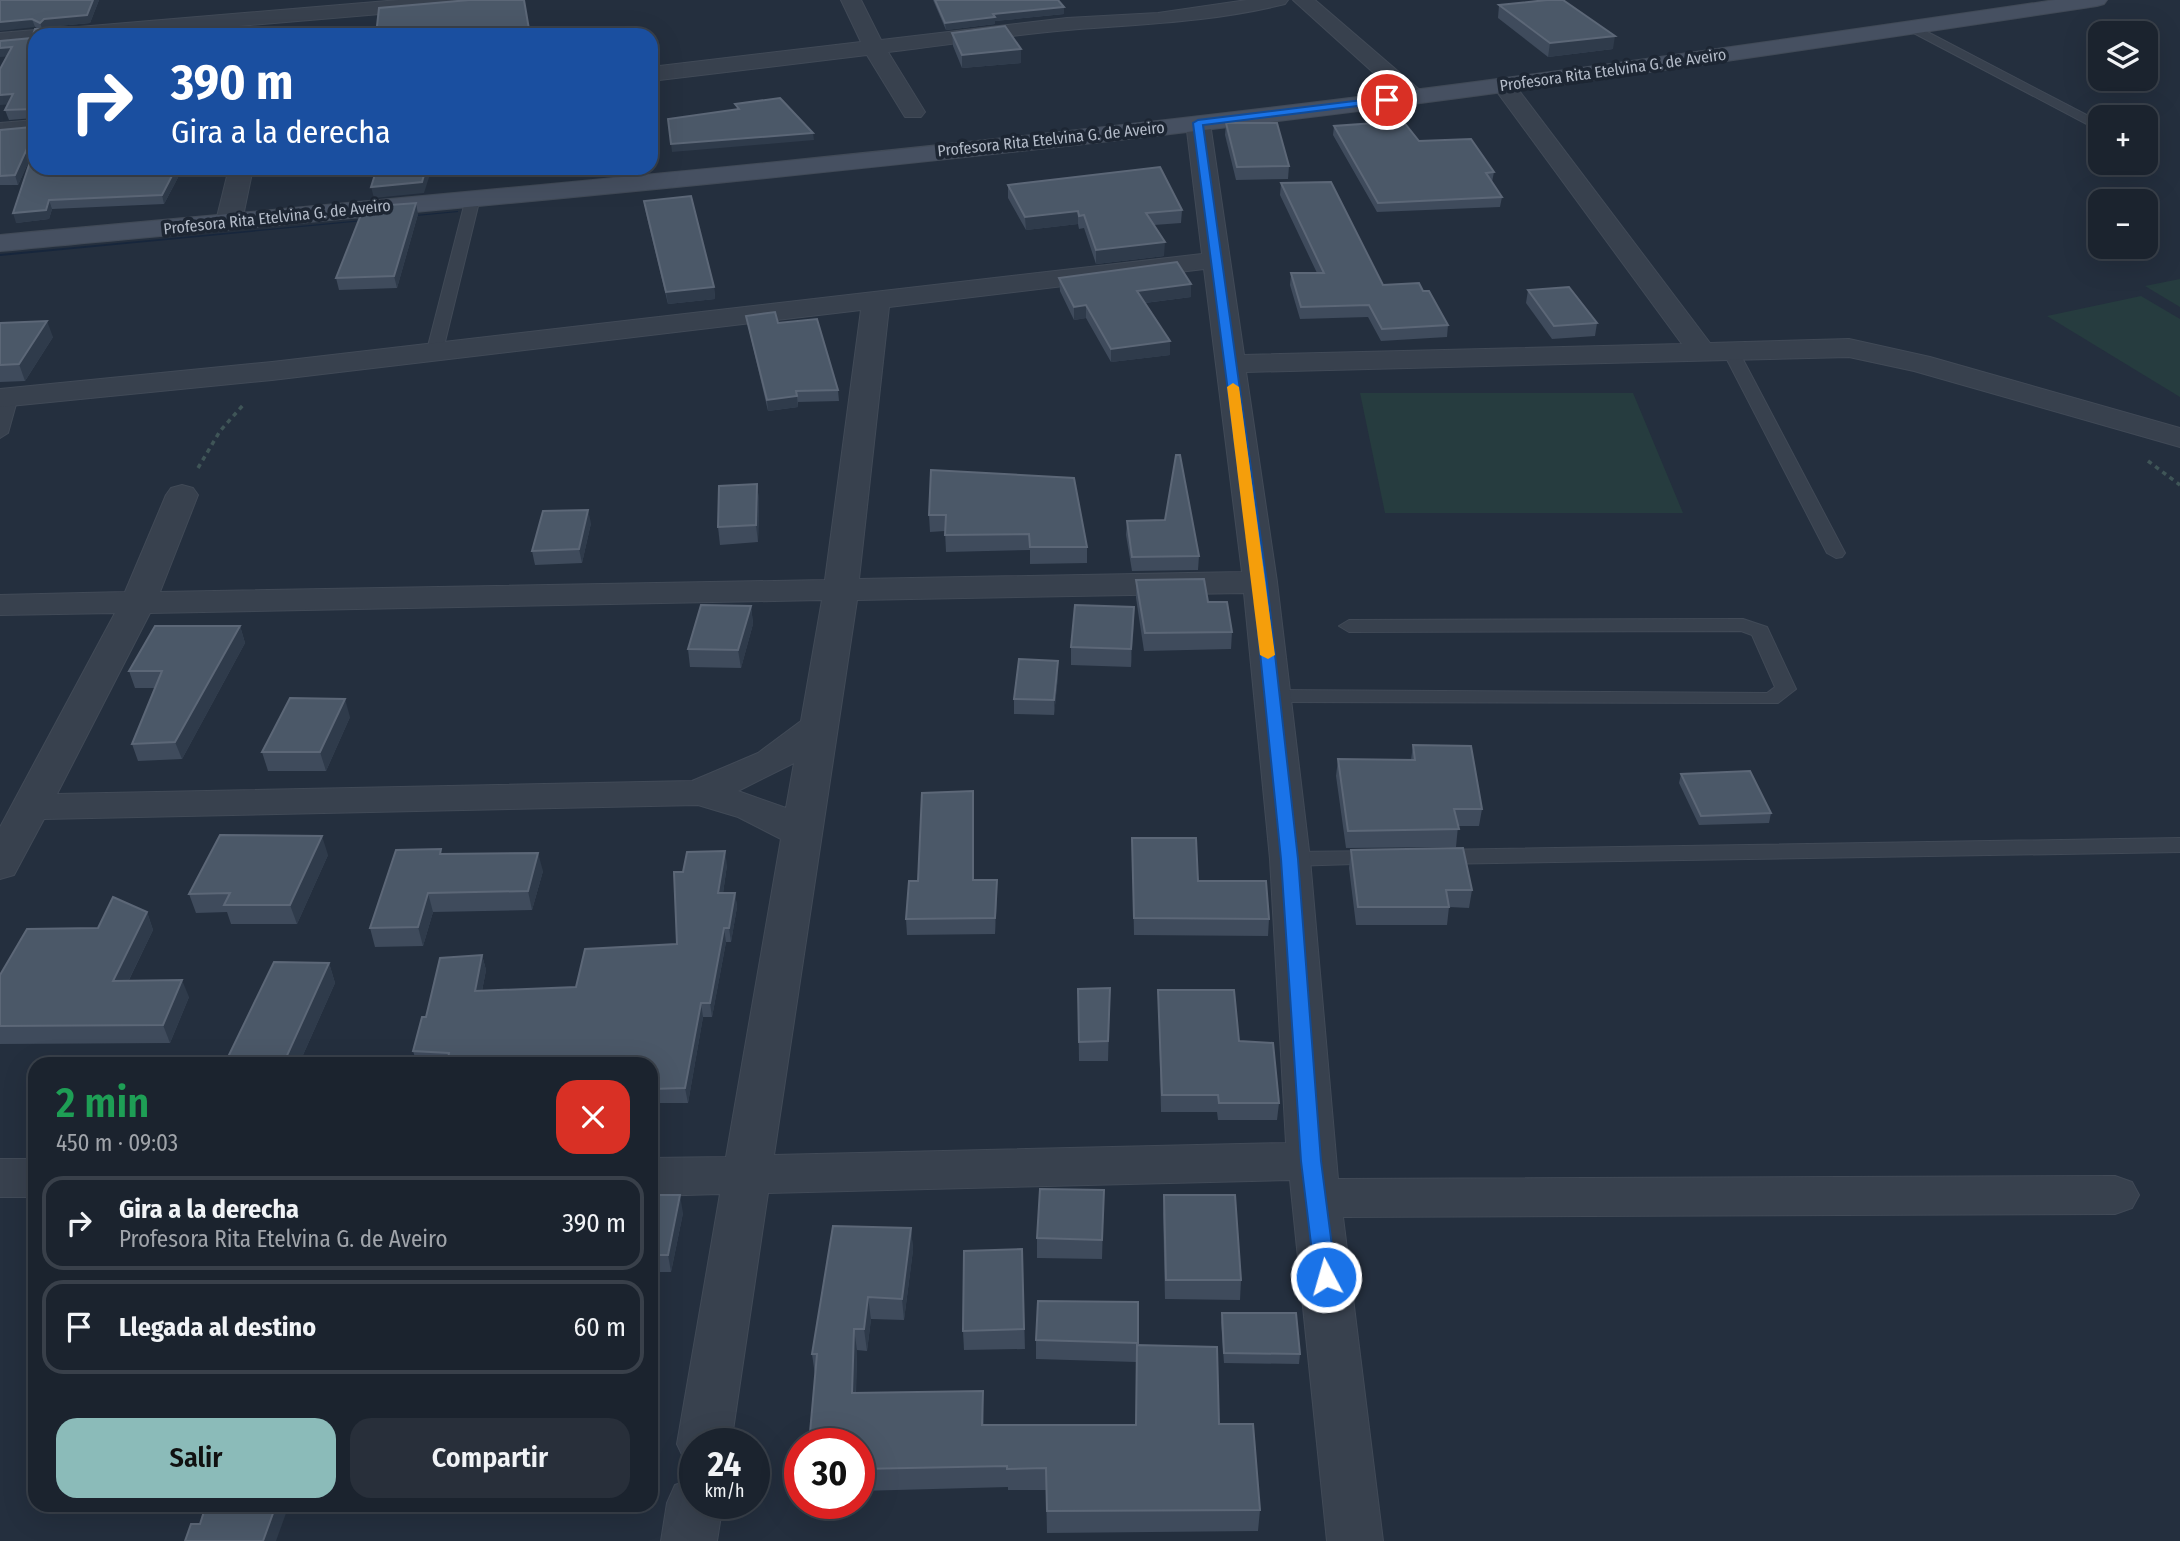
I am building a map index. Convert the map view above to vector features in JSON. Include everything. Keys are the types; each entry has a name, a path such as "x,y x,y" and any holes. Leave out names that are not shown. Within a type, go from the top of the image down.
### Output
{"street":[{"path":"135,28 474,0"},
{"path":"851,0 875,48 913,112"},
{"path":"658,73 1068,24 1158,19 1278,0"},
{"path":"1303,0 1413,97"},
{"name":"Profesora Rita Etelvina G. de Aveiro","path":"0,243 472,198 1198,123 1503,85 2097,0"},
{"path":"0,40 28,38"},
{"path":"1503,85 1715,350"},
{"path":"1198,123 1260,583 1290,859 1314,1180 1355,1541"},
{"path":"0,130 28,128"},
{"path":"229,221 239,175"},
{"path":"5,397 272,372 435,350 876,302 1216,260"},
{"path":"706,1428 841,590 876,302"},
{"path":"1230,364 1813,347 1873,351 2180,438"},
{"path":"0,865 138,603 182,495"},
{"path":"0,605 1260,583"},
{"path":"698,793 772,761 818,727"},
{"path":"32,807 698,793 750,805 776,816 802,833"},
{"path":"658,1177 1314,1180 2115,1195"},
{"path":"0,1178 28,1178"},
{"path":"689,1541 692,1519"}],"lane":[{"path":"1912,28 2088,121"},
{"path":"435,350 472,198"},
{"path":"1715,350 1836,553"},
{"path":"0,433 5,397"},
{"path":"1272,696 1771,699 1786,689 1760,631 1753,626 1349,626"},
{"path":"1290,859 2180,845"}],"path":[{"path":"182,495 220,431 272,372"}],"green space":[{"path":"2180,279 2180,307 2145,286"},
{"path":"2141,296 2180,319 2180,397 2047,316"},
{"path":"1360,393 1633,393 1683,513 1385,513"}],"water":[{"path":"458,212 0,256 0,254"}],"building":[{"path":"0,0 93,0 87,15 44,19 40,23 32,19 0,22"},
{"path":"469,0 524,0 529,28 377,28 379,8"},
{"path":"935,0 1058,0 1064,7 993,14 995,17 945,23"},
{"path":"1563,0 1615,36 1550,43 1499,5"},
{"path":"1005,26 1021,49 962,55 952,33"},
{"path":"28,38 28,109 5,110 13,94 0,95 0,69 12,47 0,48 0,41"},
{"path":"780,98 813,133 671,144 668,119 739,109 735,104"},
{"path":"1403,121 1419,141 1471,139 1494,172 1486,173 1502,197 1378,203 1334,126"},
{"path":"1226,123 1277,123 1289,166 1237,167"},
{"path":"28,127 28,146 15,175 0,176 0,130"},
{"path":"1160,167 1182,210 1146,213 1165,242 1096,250 1084,215 1079,216 1078,211 1025,217 1008,185"},
{"path":"28,168 28,175 172,175 162,195 49,200 46,210 13,213"},
{"path":"375,175 424,175 422,182 371,187"},
{"path":"1331,182 1383,285 1419,283 1423,291 1429,291 1448,325 1382,329 1369,305 1301,307 1291,273 1324,273 1281,183"},
{"path":"691,196 714,287 666,292 644,201"},
{"path":"416,203 394,276 336,278 364,207"},
{"path":"1177,262 1191,284 1137,291 1170,341 1111,349 1086,305 1074,307 1059,278"},
{"path":"1569,287 1597,323 1554,326 1528,290"},
{"path":"775,312 778,323 817,319 838,390 796,391 797,396 767,400 746,316"},
{"path":"47,321 19,364 0,365 0,323"},
{"path":"1176,455 1180,455 1199,556 1132,557 1127,521 1165,520"},
{"path":"931,470 1074,478 1087,547 1030,547 1029,534 945,535 946,515 929,515"},
{"path":"757,484 756,525 718,527 719,486"},
{"path":"588,510 579,549 532,551 543,511"},
{"path":"1204,579 1208,602 1227,602 1232,632 1145,633 1136,580"},
{"path":"701,605 751,606 738,650 688,649"},
{"path":"1075,605 1134,607 1131,649 1071,647"},
{"path":"155,626 240,626 175,742 132,744 162,671 129,671"},
{"path":"1019,659 1058,661 1054,700 1014,699"},
{"path":"290,698 345,699 320,752 262,752"},
{"path":"1413,745 1471,746 1482,809 1454,809 1459,829 1348,831 1338,759 1415,760"},
{"path":"1750,771 1771,813 1701,816 1681,774"},
{"path":"973,791 973,880 997,880 995,918 906,919 909,881 918,881 922,793"},
{"path":"220,835 322,836 290,905 224,905 230,893 189,894"},
{"path":"1132,838 1196,838 1198,881 1266,881 1269,919 1134,918"},
{"path":"1463,848 1472,890 1446,890 1449,907 1358,907 1351,850"},
{"path":"441,849 440,854 538,853 528,891 428,893 418,927 370,928 396,850"},
{"path":"725,851 718,893 735,893 729,928 724,928 710,1003 701,1003 685,1088 658,1089 658,1057 448,1057 449,1053 413,1051 422,1017 426,1017 440,958 482,955 475,991 576,987 585,949 677,944 674,872 683,872 687,852"},
{"path":"113,897 147,912 113,981 182,980 163,1025 0,1026 0,975 27,929 98,928"},
{"path":"274,962 329,963 286,1057 228,1057"},
{"path":"1110,988 1108,1041 1079,1042 1078,989"},
{"path":"1158,990 1234,990 1239,1041 1273,1043 1279,1103 1219,1103 1218,1095 1162,1095"},
{"path":"1040,1189 1104,1190 1102,1240 1037,1238"},
{"path":"658,1195 680,1195 668,1255 658,1255"},
{"path":"1164,1195 1235,1195 1241,1280 1166,1280"},
{"path":"833,1226 911,1228 902,1299 868,1297 864,1329 854,1329 852,1393 983,1391 982,1425 1136,1425 1137,1345 1217,1347 1219,1424 1253,1424 1260,1510 1047,1511 1046,1468 1007,1469 1007,1466 875,1469 875,1428 810,1428 817,1354 812,1354"},
{"path":"1022,1249 1024,1329 963,1331 964,1251"},
{"path":"1038,1301 1138,1302 1138,1343 1036,1340"},
{"path":"1222,1313 1296,1313 1300,1354 1224,1353"},
{"path":"204,1512 273,1512 263,1541 185,1541 191,1524 200,1524"}],"slow traffic":[{"path":"1233,387 1268,655"}],"route":[{"path":"1326,1277 1311,1161 1290,859 1260,583 1198,123 1387,100"}]}
